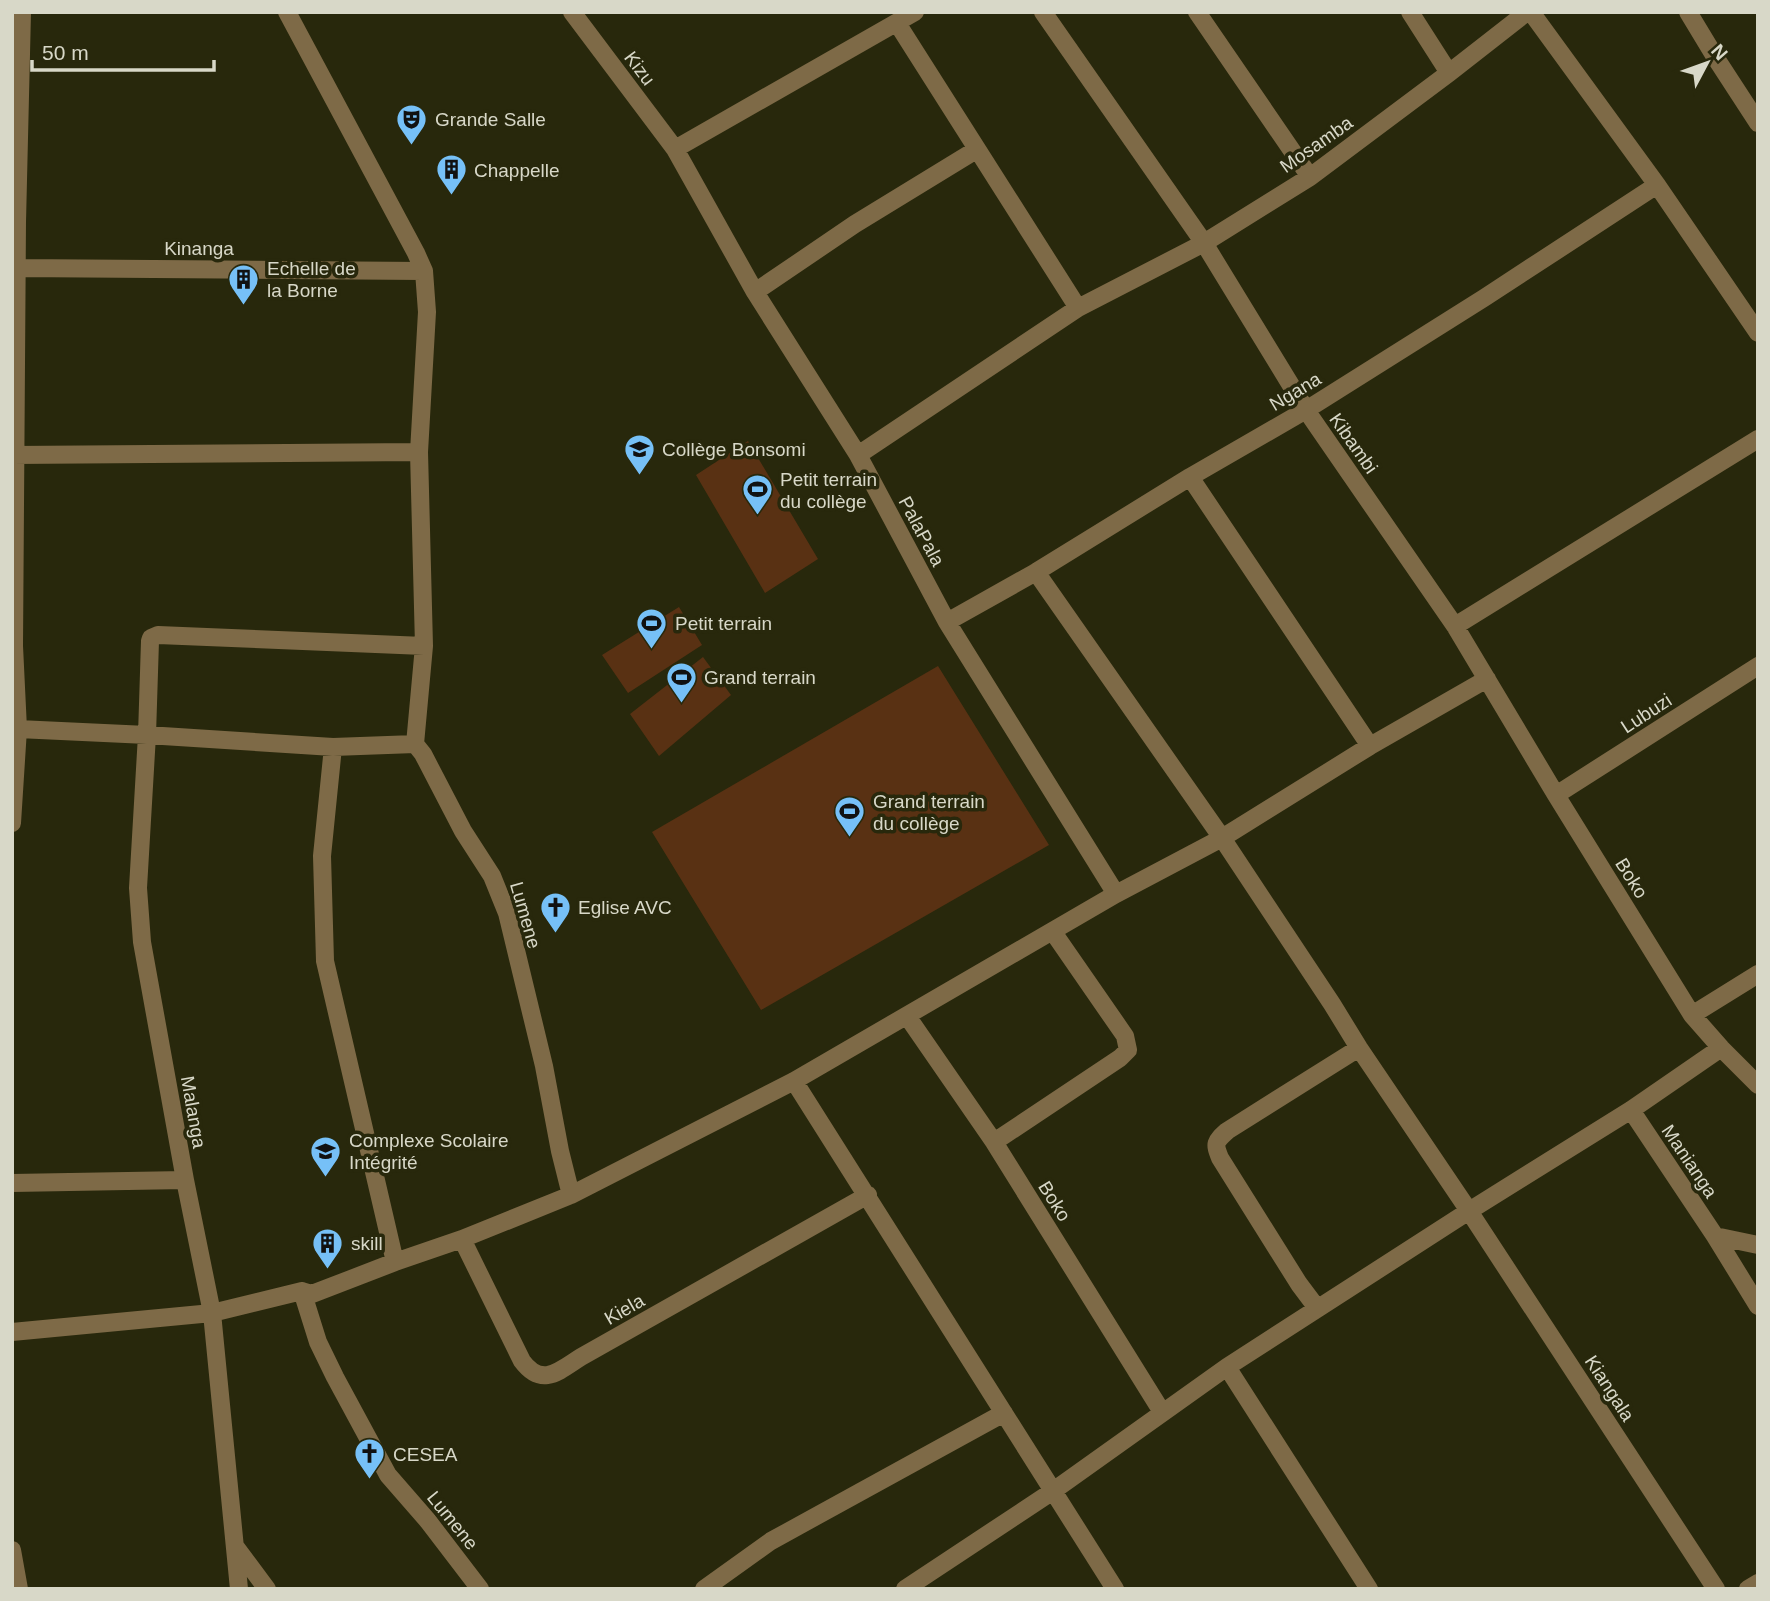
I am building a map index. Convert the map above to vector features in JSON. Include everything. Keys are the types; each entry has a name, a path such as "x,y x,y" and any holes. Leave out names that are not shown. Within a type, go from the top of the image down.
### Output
{"street":[{"path":"18,729 332,747 415,744 424,646 419,452 427,313 424,271 287,12"},
{"name":"Kizu","path":"572,12 675,149"},
{"path":"1044,12 1204,243"},
{"path":"1197,12 1310,177"},
{"path":"1410,12 1449,73"},
{"path":"1529,12 1657,185 1758,334"},
{"name":"Mosamba","path":"858,455 1078,308 1204,243 1310,177 1529,12"},
{"path":"1688,12 1758,122"},
{"path":"675,149 914,13"},
{"path":"12,823 18,729 13,646 19,21"},
{"path":"897,23 1078,308"},
{"name":"PalaPala","path":"675,149 755,292 858,455 947,622 1116,894"},
{"path":"755,292 855,224 976,150"},
{"name":"Ngana","path":"947,622 1036,572 1190,477 1306,410 1657,185"},
{"name":"Kibambi","path":"1204,243 1306,410 1455,626 1487,679"},
{"name":"Kinanga","path":"17,268 424,271"},
{"path":"1455,626 1758,439"},
{"path":"14,455 419,452"},
{"path":"1190,477 1370,746"},
{"path":"1036,572 1222,838 1469,1210"},
{"name":"Malanga","path":"239,1589 212,1313 142,942 138,888 150,641 158,635 424,646"},
{"name":"Lubuzi","path":"1556,795 1758,666"},
{"path":"12,1332 212,1313 302,1291 313,1294 571,1195 794,1081 1116,894 1222,838 1370,746 1487,679"},
{"name":"Boko","path":"1487,679 1692,1015 1758,1085"},
{"name":"Lumene","path":"415,744 423,754 463,831 492,876 507,912 544,1066 571,1195"},
{"path":"332,747 322,856 325,961 394,1262"},
{"path":"994,1142 1128,1050 1125,1036 1053,932"},
{"path":"1692,1015 1758,974"},
{"name":"Boko","path":"907,1016 994,1142 1162,1412"},
{"path":"1317,1308 1220,1158 1216,1143 1227,1131 1359,1048"},
{"path":"905,1589 1054,1491 1227,1367 1469,1210 1631,1110 1721,1048"},
{"path":"794,1081 1115,1589"},
{"name":"Manianga","path":"1631,1110 1758,1306"},
{"path":"12,1183 186,1180"},
{"name":"Kiela","path":"462,1239 522,1361 536,1375 542,1376 556,1374 868,1195"},
{"name":"Kiangala","path":"1469,1210 1716,1589"},
{"path":"1715,1236 1758,1245"},
{"name":"Lumene","path":"302,1291 317,1342 388,1475 428,1521 480,1589"},
{"path":"1227,1367 1369,1589"},
{"path":"704,1589 771,1541 1004,1413"},
{"path":"235,1546 267,1589"},
{"path":"12,1550 19,1589"},
{"path":"1748,1589 1758,1583"}],"shaded area":[{"name":"Petit terrain du collège","path":"748,441 818,559 765,593 696,475"},
{"name":"Petit terrain","path":"679,607 702,645 628,693 602,655"},
{"name":"Grand terrain","path":"703,657 731,695 659,756 630,714"},
{"name":"Grand terrain du collège","path":"938,666 1049,845 761,1010 652,832"}],"place":[{"name":"Grande Salle","path":"412,146"},
{"name":"Chappelle","path":"451,197"},
{"name":"Echelle de la Borne","path":"244,306"},
{"name":"Collège Bonsomi","path":"639,476"},
{"name":"Petit terrain du collège","path":"757,517"},
{"name":"Petit terrain","path":"652,650"},
{"name":"Grand terrain","path":"681,704"},
{"name":"Grand terrain du collège","path":"850,839"},
{"name":"Eglise AVC","path":"555,934"},
{"name":"Complexe Scolaire Intégrité","path":"326,1178"},
{"name":"skill","path":"328,1270"},
{"name":"CESEA","path":"370,1481"}]}
